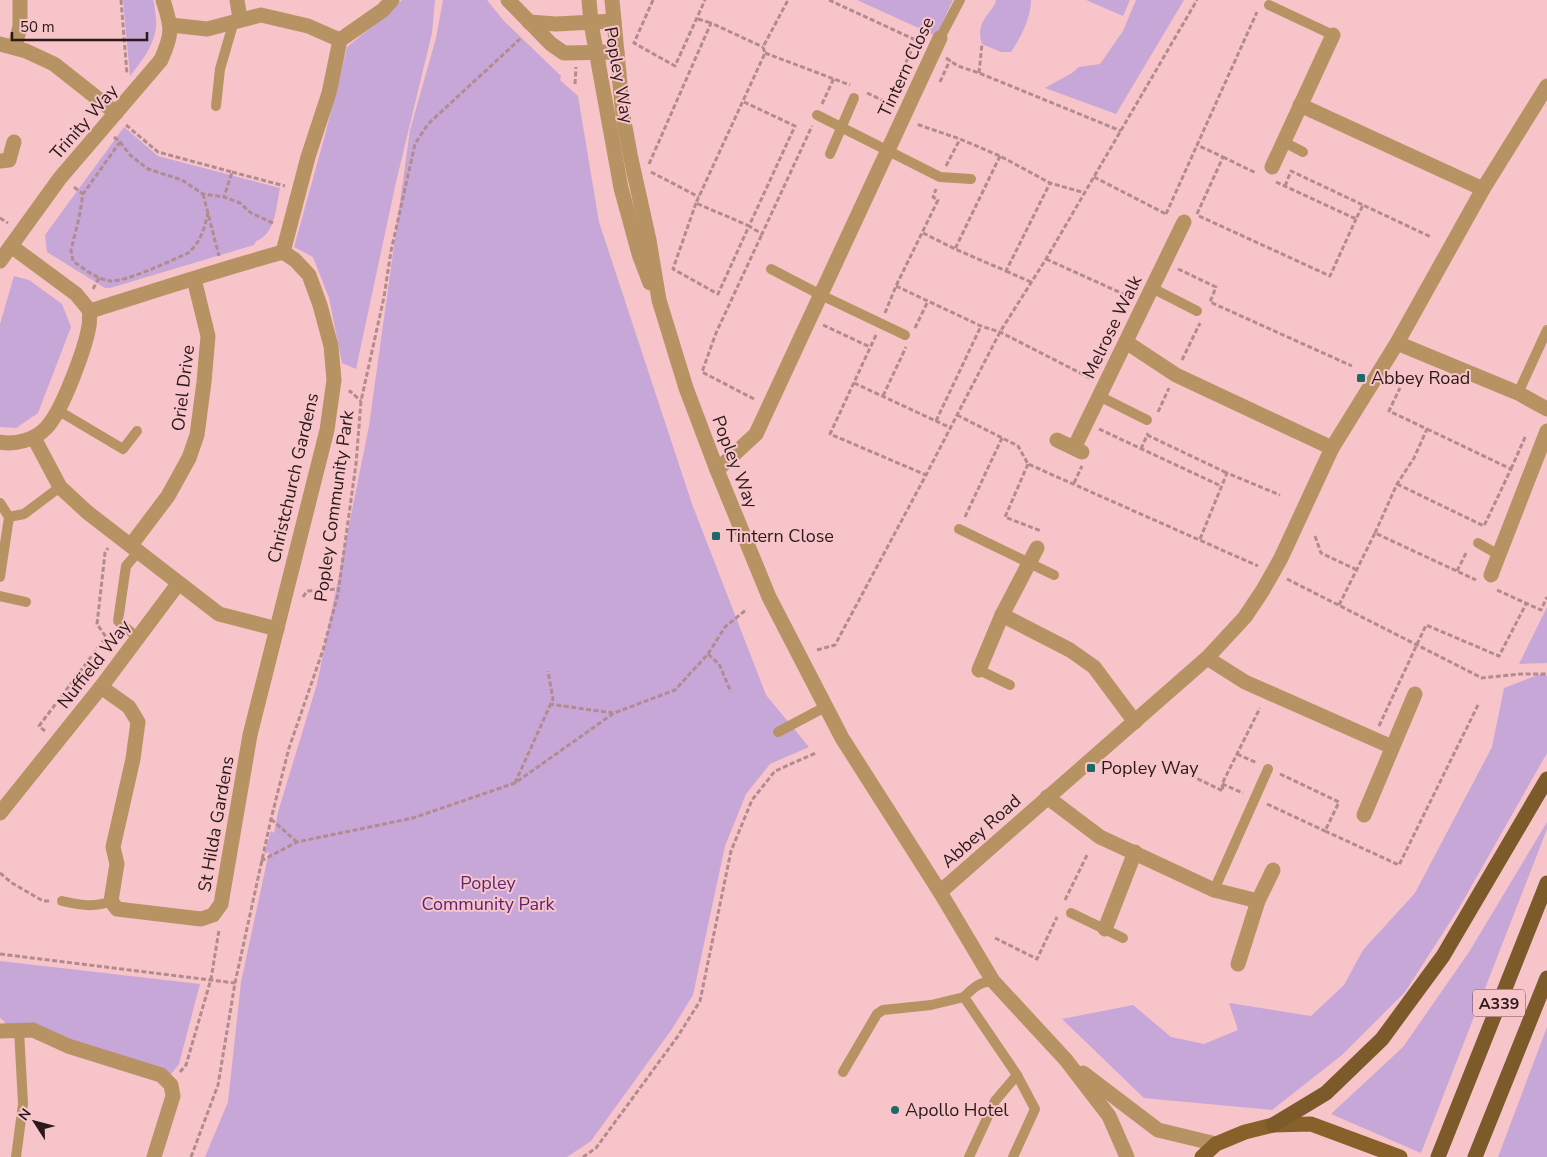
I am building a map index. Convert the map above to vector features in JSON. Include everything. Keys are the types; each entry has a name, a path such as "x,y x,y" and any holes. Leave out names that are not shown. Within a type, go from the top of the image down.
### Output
{"highway":[{"path":"1273,1125 1326,1093 1382,1039 1443,956 1547,779"},
{"name":"A339","path":"1438,1157 1547,883"},
{"name":"A339","path":"1475,1157 1547,978"}],"main road":[{"path":"1202,1157 1216,1144 1245,1132 1273,1125 1311,1124 1400,1157"}],"street":[{"path":"20,0 20,26 7,45 54,64 116,114"},
{"name":"Trinity Way","path":"0,261 60,178 161,60 170,40 171,25 163,0"},
{"path":"237,0 237,20"},
{"path":"90,311 194,279 222,268 282,252 308,157 329,93 340,40 382,10 392,0"},
{"path":"508,0 551,44 564,53 617,52"},
{"name":"Popley Way","path":"589,0 591,23 621,188 639,254 659,300"},
{"name":"Popley Way","path":"612,0 625,124 649,240 659,300 686,388 769,597 842,738 940,892 993,981 1066,1060 1109,1116 1126,1157"},
{"path":"171,25 207,28 261,15 308,26 340,40"},
{"path":"529,22 556,24 614,21"},
{"path":"1270,172 1333,35"},
{"name":"Tintern Close","path":"717,470 756,434 940,38"},
{"name":"Abbey Road","path":"940,892 1046,797 1207,658 1246,617 1280,558 1332,448 1396,343 1484,189 1541,106 1547,86"},
{"path":"1300,105 1484,189"},
{"path":"0,161 9,160 14,142"},
{"name":"Melrose Walk","path":"1080,454 1102,390 1144,303 1190,218"},
{"path":"0,442 9,444 34,438 46,428 59,411 73,376 89,326 90,311 76,294 11,246"},
{"name":"Christchurch Gardens","path":"277,629 327,430 334,380 331,346 320,305 309,275 295,260 282,252"},
{"name":"Oriel Drive","path":"135,548 168,496 189,458 197,435 208,336 194,279"},
{"path":"1126,342 1176,375 1332,448"},
{"path":"1396,343 1518,393 1547,409"},
{"path":"1489,582 1547,431"},
{"path":"34,438 60,487 87,512 135,548 178,584 219,614 277,629"},
{"path":"1057,440 1080,454"},
{"path":"979,670 1002,615 1037,548"},
{"name":"Nuffield Way","path":"0,814 101,687 178,584"},
{"path":"1002,615 1070,650 1094,667 1135,722"},
{"name":"St Hilda Gardens","path":"111,901 118,909 201,919 213,915 221,904 250,735 277,629"},
{"path":"1207,658 1245,682 1392,747"},
{"path":"101,687 129,707 138,722 133,760 113,847 117,864 111,901"},
{"path":"1364,815 1415,694"},
{"name":"Abbey Road","path":"1046,797 1100,837 1214,890 1258,901"},
{"path":"1105,928 1135,852"},
{"path":"1238,964 1258,901 1273,870"},
{"path":"0,1031 33,1030 68,1046 161,1075 171,1085 173,1096 154,1157"},
{"name":"Popley Way","path":"1066,1060 1158,1130 1216,1144"}],"lane":[{"name":"Tintern Close","path":"940,38 960,0"},
{"path":"1264,7 1333,35"},
{"path":"216,106 220,69 237,20"},
{"name":"Tintern Close","path":"830,154 858,94"},
{"path":"817,115 940,177 971,179"},
{"path":"1284,142 1303,152"},
{"path":"771,268 821,295 905,335"},
{"path":"1152,288 1198,311"},
{"path":"1518,393 1547,330"},
{"path":"1102,390 1147,420"},
{"path":"59,411 123,449 137,431"},
{"path":"9,517 24,514 60,487"},
{"path":"0,503 9,517 0,577"},
{"path":"959,529 1054,575"},
{"path":"1478,544 1499,555"},
{"path":"135,548 126,566 118,622 138,638"},
{"path":"0,596 26,602"},
{"path":"979,670 1010,685"},
{"path":"778,732 825,707"},
{"path":"1214,890 1268,769"},
{"path":"62,901 83,906 104,904 111,901"},
{"path":"1071,913 1123,938"},
{"path":"844,1072 877,1014 883,1010 931,1005 964,997 982,982 993,981"},
{"path":"964,997 1017,1075 1035,1109 1013,1157"},
{"path":"16,1157 23,1104 19,1030"},
{"path":"969,1157 995,1101 1017,1075"}],"path":[{"path":"121,0 128,78"},
{"path":"653,0 634,43 675,66 705,0"},
{"path":"744,102 795,126 718,294 672,269 696,203 765,53 763,47 788,0"},
{"path":"830,0 916,40 888,103 858,94"},
{"path":"817,650 835,645 958,415 1000,332 1046,259 1197,0"},
{"path":"1094,177 1166,214 1197,145 1264,7"},
{"path":"698,19 763,47"},
{"path":"699,197 651,173 649,164 711,23"},
{"name":"Popley Community Park","path":"191,1157 218,1085 235,983 261,861 289,748 323,650 339,589 356,464 362,401 415,144 428,124 520,38"},
{"path":"979,73 982,44"},
{"path":"765,53 852,86"},
{"path":"938,84 950,60 958,66 1121,131"},
{"path":"769,406 702,372 716,333 834,78"},
{"path":"116,114 158,152 300,191"},
{"path":"923,117 919,125 960,139 1000,156 1050,183 1084,193"},
{"path":"110,134 120,142 130,155 148,169 182,180 203,194 224,197 240,203 251,214 288,229"},
{"path":"926,475 830,434 881,324 896,286 938,200 933,197 940,177 960,139"},
{"path":"120,142 83,194 80,218 71,250 73,261 86,270 110,281 122,279 188,254 196,246 203,234 208,213"},
{"path":"1197,145 1258,174"},
{"path":"955,249 1000,156"},
{"path":"1223,157 1190,218 1330,276 1363,205"},
{"path":"1285,186 1291,171 1431,237"},
{"path":"224,197 232,172"},
{"path":"1270,172 1285,186 1356,219"},
{"path":"1006,271 1050,183"},
{"path":"203,194 222,268"},
{"path":"696,203 749,226 762,234"},
{"path":"923,233 1031,282"},
{"path":"1046,259 1144,303"},
{"path":"1172,266 1216,287 1210,302 1352,366"},
{"path":"896,286 981,326 1000,332 1102,390"},
{"path":"810,319 870,347"},
{"path":"936,421 981,326"},
{"path":"854,383 951,428"},
{"path":"1398,484 1484,526 1511,469 1389,411 1400,388"},
{"path":"958,415 1018,446 1028,464 1253,564"},
{"path":"1095,438 1099,429 1221,486"},
{"path":"1339,605 1398,484 1414,458 1427,430"},
{"path":"1147,435 1227,473 1280,495"},
{"path":"959,529 1002,438"},
{"path":"1074,483 1080,454"},
{"path":"1028,464 1005,517 1045,533 1037,548"},
{"path":"1200,539 1227,473"},
{"path":"1375,533 1489,582 1526,604 1541,610 1547,597"},
{"path":"58,741 39,726 106,637 97,624 105,552 117,535"},
{"path":"1315,536 1321,553 1356,570"},
{"path":"1279,575 1482,678 1521,674 1547,674"},
{"path":"298,603 307,591 339,589"},
{"path":"1373,739 1426,625 1500,656 1526,604"},
{"path":"261,861 297,842 413,818 514,783 614,713 675,690 708,654 725,627 747,609"},
{"path":"708,654 719,664 732,692"},
{"path":"514,783 549,704 553,699 548,671"},
{"path":"549,704 614,713"},
{"path":"1222,784 1399,865 1478,705"},
{"path":"1177,769 1223,791 1222,784 1260,708"},
{"path":"582,1157 596,1148 678,1036 700,1001 732,851 752,800 775,771 816,753"},
{"path":"1237,754 1339,802 1325,831"},
{"path":"271,819 297,842"},
{"path":"0,873 43,901 62,901"},
{"path":"171,1085 186,1065 210,979 219,932 213,915"},
{"path":"995,938 1037,959"},
{"path":"0,954 235,983"}],"green space":[{"path":"123,0 153,0 156,18 153,41 143,59 130,76"},
{"path":"402,0 435,0 432,33 396,182 356,369 342,363 329,298 313,257 294,247 347,47"},
{"name":"Popley Community Park","path":"443,0 487,0 504,21 561,76 560,80 578,96 599,222 692,504 766,695 809,747 770,764 746,794 725,846 693,995 672,1029 591,1141 567,1157 205,1157 228,1102 241,982 269,852 264,854 271,831 274,833 278,812 317,684 369,426 410,130 436,38"},
{"path":"857,0 953,0 936,36"},
{"path":"996,0 1031,0 1031,7 1025,27 1011,52 1001,52 982,44 980,32 982,22"},
{"path":"1086,0 1130,0 1123,16"},
{"path":"1136,0 1184,0 1116,114 1045,88 1079,67 1100,64 1123,31"},
{"path":"124,127 158,156 280,188 274,219 268,232 256,241 254,245 110,288 105,288 47,252 45,235"},
{"path":"14,276 29,280 62,304 71,327 38,413 16,428 0,427 0,324"},
{"path":"1547,607 1547,663 1519,664"},
{"path":"1543,673 1547,676 1547,753 1459,908 1405,992 1342,1055 1272,1110 1144,1098 1062,1019 1133,1005 1171,1037 1204,1044 1238,1030 1229,1003 1311,1016 1344,985 1363,950 1415,893 1492,747 1504,688"},
{"path":"1547,822 1547,829 1421,1153 1331,1114 1403,1047 1469,952"},
{"path":"0,961 200,984 179,1064 168,1078 6,1026 0,1018"},
{"path":"1547,1027 1547,1157 1498,1157"}],"place":[{"name":"Abbey Road","path":"1361,378"},
{"name":"Tintern Close","path":"716,536"},
{"name":"Popley Way","path":"1091,768"},
{"name":"Apollo Hotel","path":"895,1110"}]}
